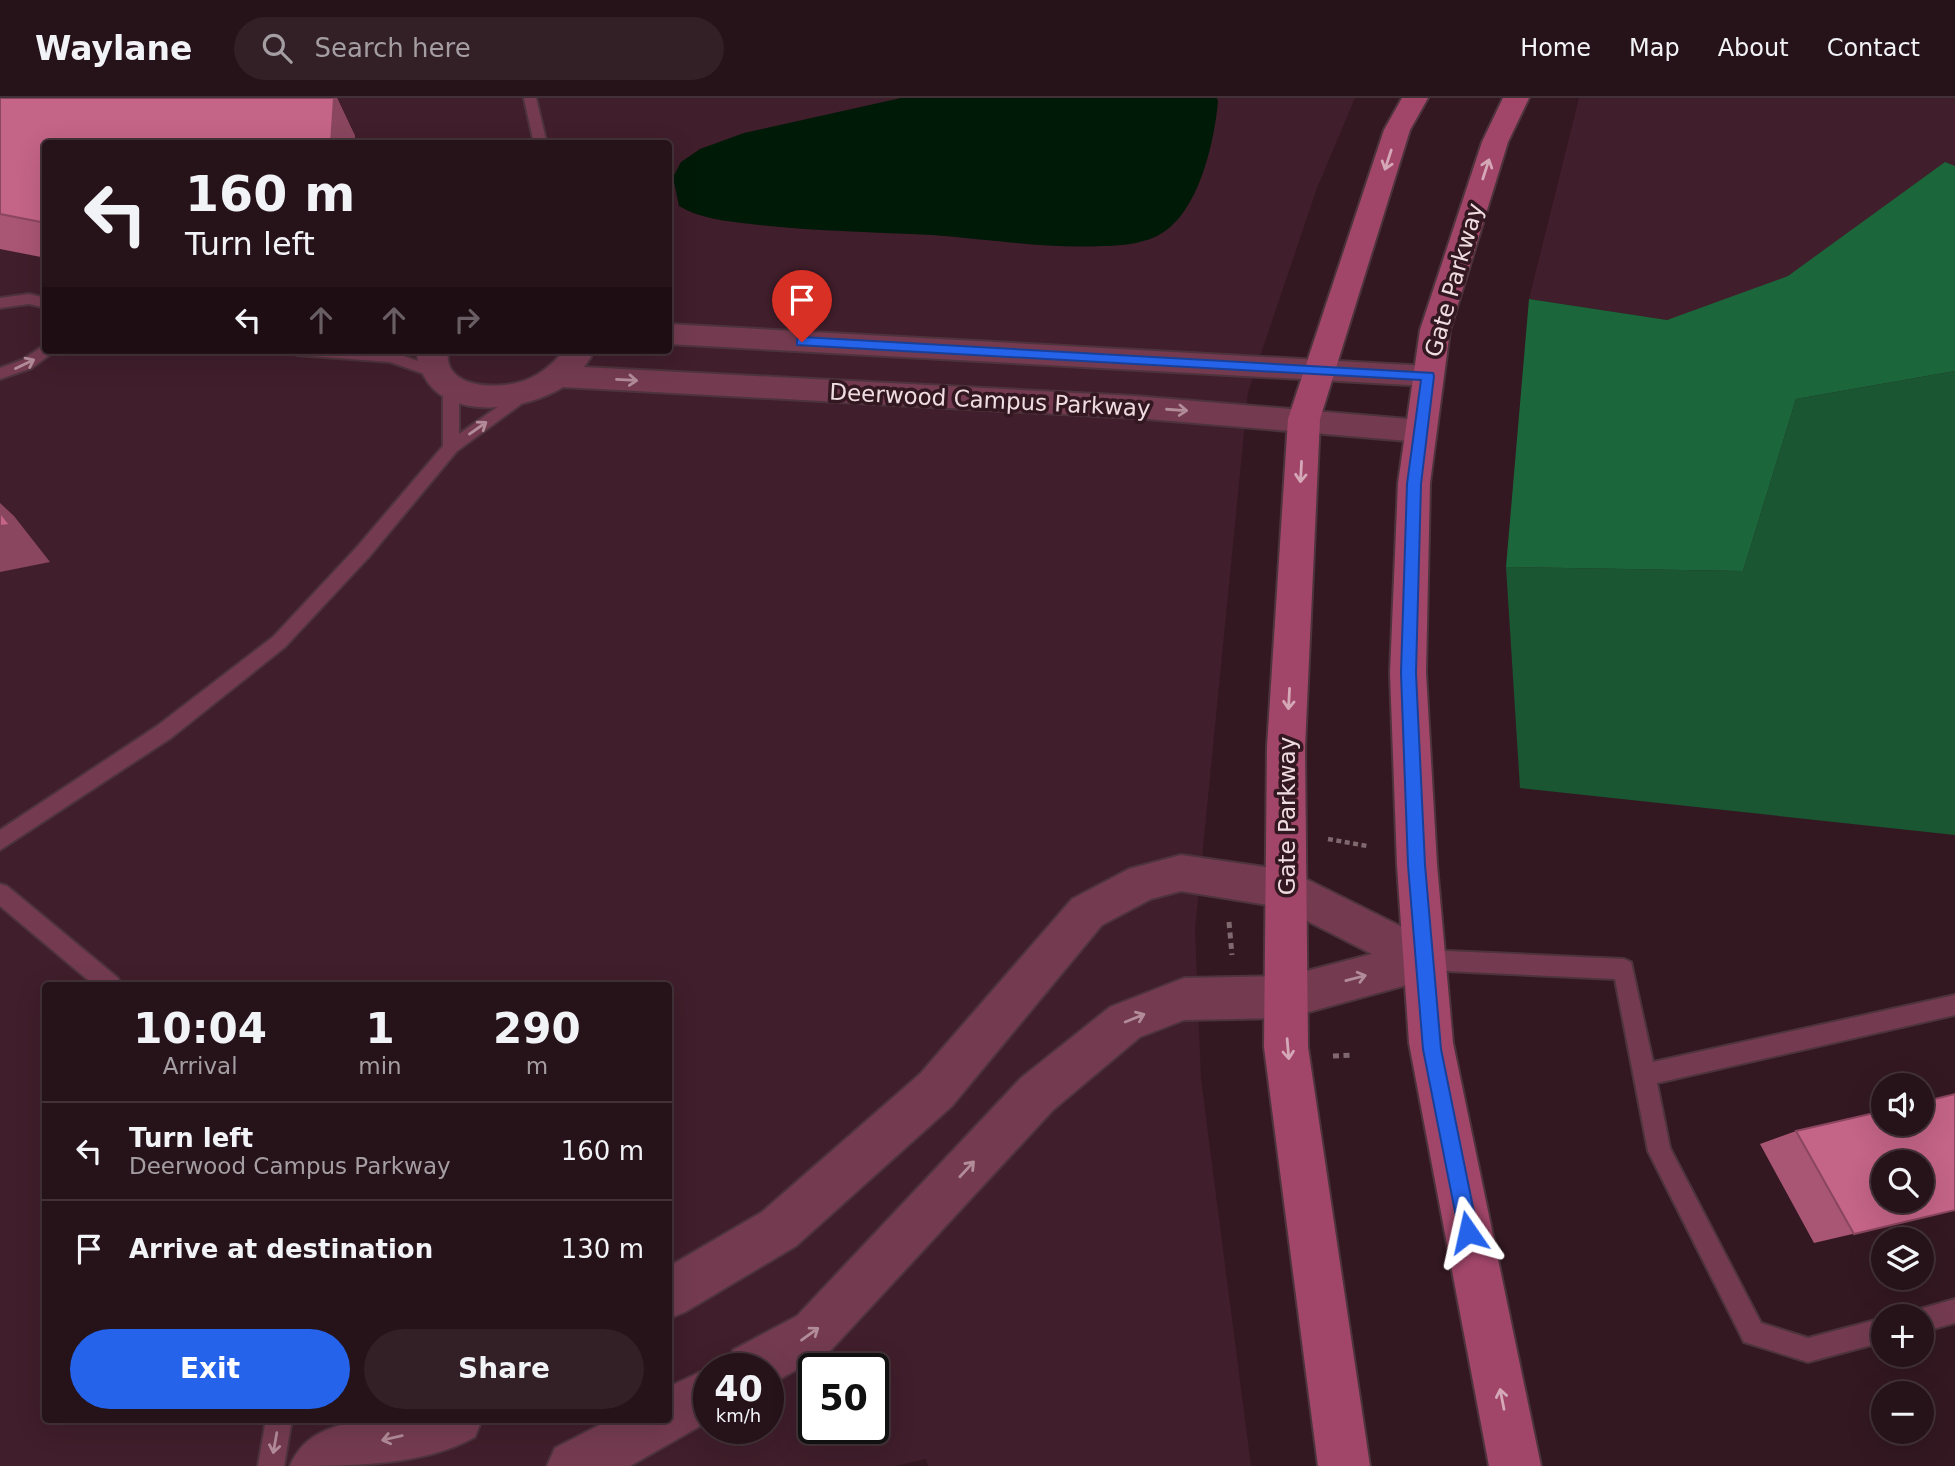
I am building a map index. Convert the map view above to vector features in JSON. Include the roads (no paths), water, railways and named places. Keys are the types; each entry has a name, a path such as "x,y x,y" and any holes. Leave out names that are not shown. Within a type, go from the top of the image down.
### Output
{"main road":[{"name":"Gate Parkway","path":"1345,1466 1286,1047 1286,747 1304,419 1397,130 1415,98"},
{"name":"Gate Parkway","path":"1515,1466 1432,1049 1417,865 1408,673 1414,484 1435,330 1495,142 1516,98"}],"street":[{"path":"672,321 726,337"},
{"name":"Deerwood Campus Parkway","path":"672,334 1428,376"},
{"path":"882,394 891,347"},
{"path":"547,382 576,354"},
{"name":"Deerwood Campus Parkway","path":"440,370 476,395 505,396 547,382 882,394 1135,407 1304,419 1420,431"},
{"path":"672,1293 779,1228 936,1090 1087,912 1143,882 1181,873 1286,889 1424,960"},
{"path":"778,1353 814,1333 1037,1094 1125,1022 1184,999 1287,997 1424,960"},
{"path":"672,1413 693,1402"},
{"path":"316,1466 339,1451 451,1423"},
{"path":"573,1466 588,1461 635,1426"}],"lane":[{"path":"530,98 540,140"},
{"path":"0,303 29,299 42,302"},
{"path":"0,374 27,364 42,354"},
{"path":"351,354 392,357 440,370 451,447"},
{"path":"0,841 164,732 279,642 363,552 451,447 547,382"},
{"path":"0,893 106,982"},
{"path":"1424,960 1624,969 1659,1151 1753,1333 1808,1350 1871,1334"},
{"path":"1645,1075 1955,1005"},
{"path":"1934,1317 1955,1311"},
{"path":"271,1466 278,1423"}]}
